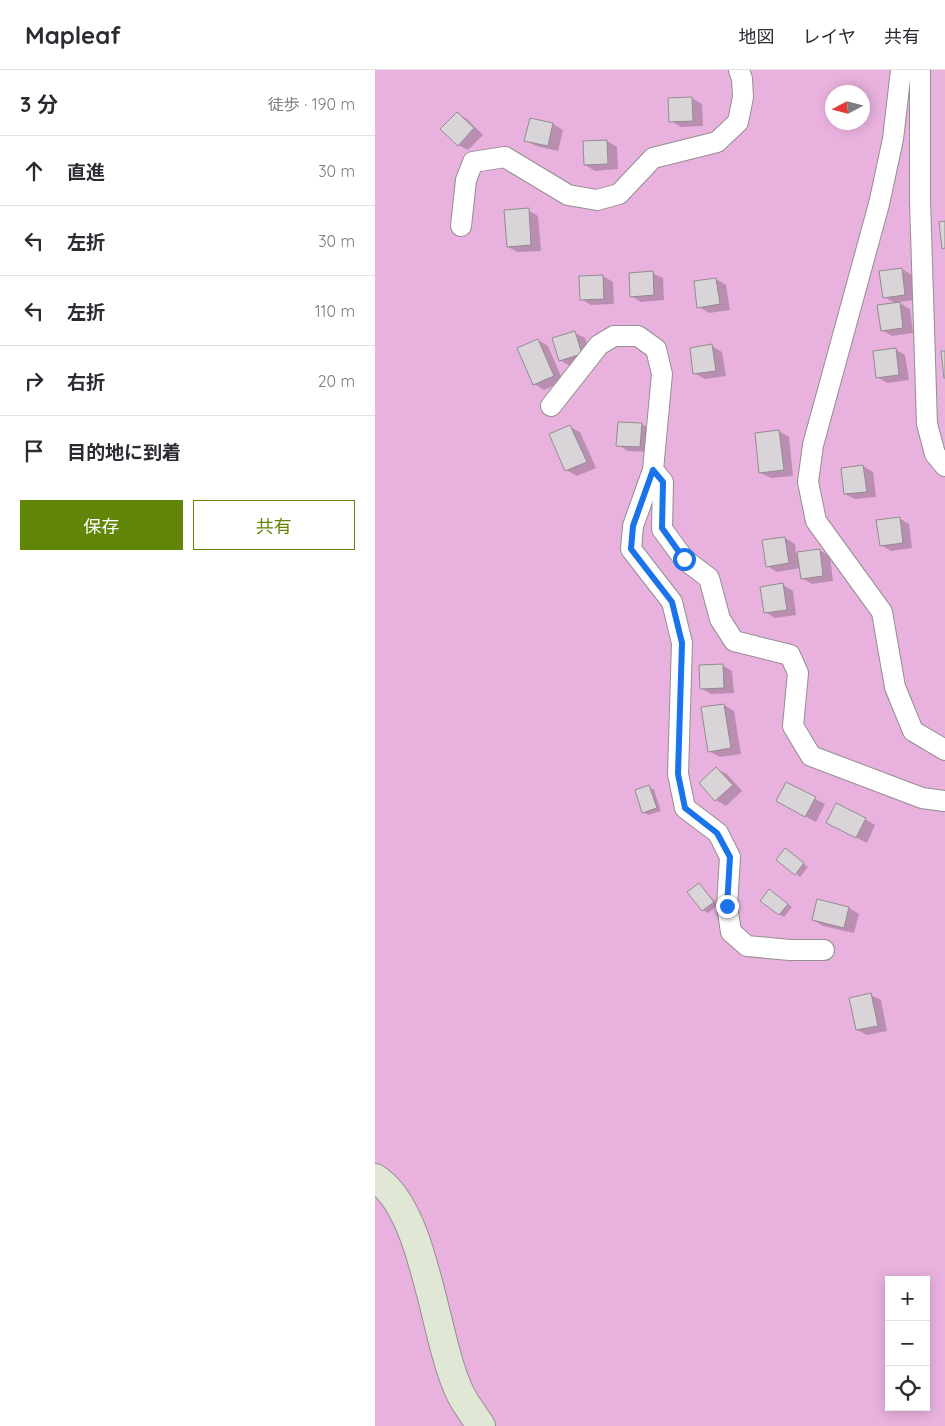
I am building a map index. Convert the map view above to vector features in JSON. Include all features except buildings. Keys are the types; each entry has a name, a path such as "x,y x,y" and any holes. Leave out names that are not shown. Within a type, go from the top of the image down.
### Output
{"street":[{"path":"461,226 466,180 473,162 505,157 568,195 597,200 619,194 653,158 717,142 738,122 743,97 742,78 739,70"},
{"path":"901,70 893,139 879,204 813,445 808,482 815,521 881,612 895,687 913,731 945,750"},
{"path":"920,70 920,200 927,424 935,454 945,466"},
{"path":"551,406 599,345 613,336 638,336 656,349 661,374 653,470 633,526 631,549 672,602 682,643 678,774 685,808 717,833 730,857 727,906 731,932 747,946 790,950 824,950"},
{"path":"653,470 663,482 662,528 684,559 709,578 719,619 734,641 790,655 798,674 793,726 811,756 922,798 945,801"},
{"path":"375,1178 392,1193 411,1227 460,1393 481,1426"}],"shaded area":[{"path":"375,70 945,70 945,1426 375,1426"}],"route":[{"path":"684,559 662,528 663,482 653,470 633,526 631,549 672,602 682,643 678,774 685,808 717,833 730,857 727,906"}]}
